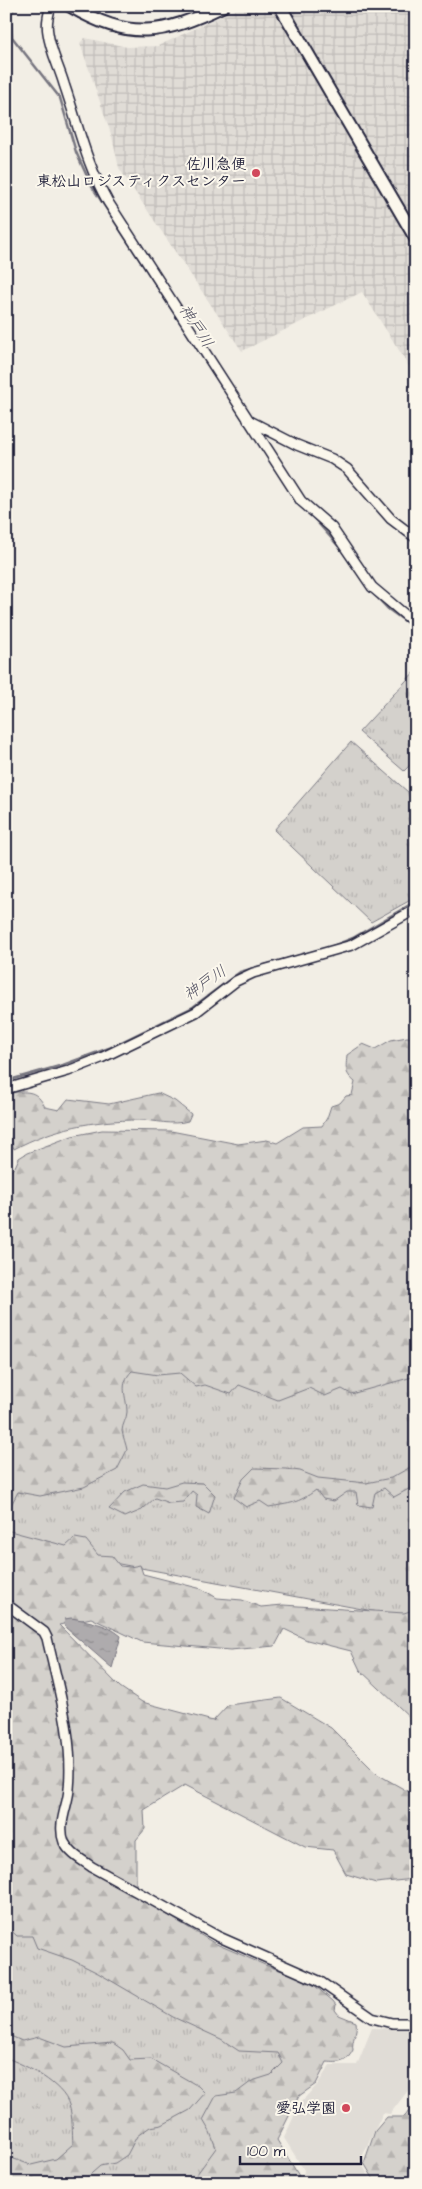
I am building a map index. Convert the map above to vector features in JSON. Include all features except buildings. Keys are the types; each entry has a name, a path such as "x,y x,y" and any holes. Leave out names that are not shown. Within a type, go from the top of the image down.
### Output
{"street":[{"path":"51,6 47,23 50,44 94,175 108,202 301,501 332,528 372,587 416,624"},
{"path":"70,6 92,19 118,28 146,31 169,28 223,6"},
{"path":"280,6 416,239"},
{"path":"248,420 297,445 332,460 347,470 391,519 416,538"},
{"path":"6,1089 68,1071 101,1058 196,1012 236,981 253,973 352,945 416,909"},
{"path":"6,1604 44,1632 47,1638 66,1726 71,1773 69,1794 62,1822 64,1842 75,1855 92,1867 217,1936 320,1981 372,2018 392,2023 416,2023"}],"shaded area":[{"path":"243,6 416,6 416,377 362,292 242,351 119,168 112,137 80,43 85,38 127,47 158,46"},
{"name":"愛弘学園","path":"372,2028 416,2029 416,2080 390,2114 383,2113 360,2161 373,2183 297,2183 303,2176 304,2170 284,2138 300,2103 317,2085 330,2065 357,2065"}],"green space":[{"path":"416,670 416,759 404,771 359,732"},
{"path":"351,742 416,799 416,897 371,922 274,830"},
{"path":"407,1037 416,1038 416,1376 351,1394 342,1389 325,1396 309,1388 278,1400 239,1385 231,1394 205,1385 196,1387 180,1373 158,1375 132,1371 124,1386 127,1412 122,1431 127,1450 117,1470 84,1487 40,1496 18,1492 6,1510 6,1176 15,1167 19,1158 27,1153 72,1136 102,1130 171,1131 238,1144 267,1140 277,1143 303,1127 322,1126 331,1106 340,1103 346,1096 352,1095 355,1082 346,1070 347,1055 363,1044 375,1049 391,1040"},
{"path":"12,1092 32,1093 39,1097 45,1107 59,1110 68,1099 109,1104 158,1093 175,1101 191,1114 188,1121 182,1122 122,1120 74,1127 44,1136 14,1149 6,1125 6,1095"},
{"path":"416,1343 416,1619 6,1543 6,1484 109,1361"},
{"path":"416,1464 416,1472 413,1474 416,1485 394,1497 384,1488 375,1493 372,1507 358,1505 356,1492 347,1492 334,1501 323,1499 316,1490 289,1504 269,1507 260,1501 246,1507 234,1498 243,1479 254,1468 286,1469 300,1471 318,1478 366,1483 391,1478"},
{"path":"182,1482 203,1483 215,1495 209,1514 196,1507 197,1495 192,1491 183,1502 169,1503 155,1498 142,1510 125,1517 109,1509 125,1492 143,1484 165,1487"},
{"path":"6,1530 66,1546 75,1538 86,1540 98,1555 112,1556 120,1566 140,1565 143,1574 202,1589 217,1598 242,1600 261,1607 283,1605 404,1613 416,1609 416,1723 360,1670 351,1651 307,1640 284,1629 275,1646 230,1650 142,1642 91,1618 59,1625 120,1687 142,1702 213,1721 228,1705 281,1698 331,1728 377,1774 416,1796 416,1884 414,1879 376,1883 346,1874 333,1850 305,1847 185,1785 144,1810 145,1829 136,1840 136,1896 214,1943 294,1975 315,1986 333,2001 336,2005 335,2010 339,2015 356,2022 353,2050 348,2058 342,2061 327,2062 316,2084 299,2096 277,2140 299,2176 291,2183 187,2183 197,2174 216,2148 203,2120 216,2096 236,2093 252,2081 271,2075 283,2063 278,2053 239,2051 221,2039 173,2017 98,1973 72,1960 37,1948 32,1936 17,1936 6,1926"},
{"path":"6,1862 305,2043 191,2183 6,2183"},
{"path":"6,2034 22,2041 39,2037 66,2047 113,2043 123,2050 130,2060 151,2059 198,2086 205,2093 190,2110 162,2125 150,2127 137,2136 127,2155 115,2163 100,2166 84,2180 77,2183 6,2183 6,2156 31,2165 56,2159 73,2144 71,2114 66,2097 43,2076 6,2058"},
{"path":"416,2093 416,2183 376,2183 364,2163 375,2131 387,2117 404,2117 410,2109"}],"water":[{"path":"71,1618 104,1626 121,1636 112,1668 66,1628 64,1624 65,1619"}],"waterway":[{"name":"神戸川","path":"14,6 11,15 12,37 60,98 76,152 91,185 296,501"},
{"name":"神戸川","path":"311,515 340,548 362,579"},
{"name":"神戸川","path":"373,593 388,609 416,629"},
{"name":"神戸川","path":"328,948 353,938 416,901"},
{"name":"神戸川","path":"6,1081 63,1065 109,1048 193,1007 240,972 323,949"}],"place":[{"name":"佐川急便 東松山ロジスティクスセンター","path":"256,173"},
{"name":"愛弘学園","path":"346,2108"}]}
